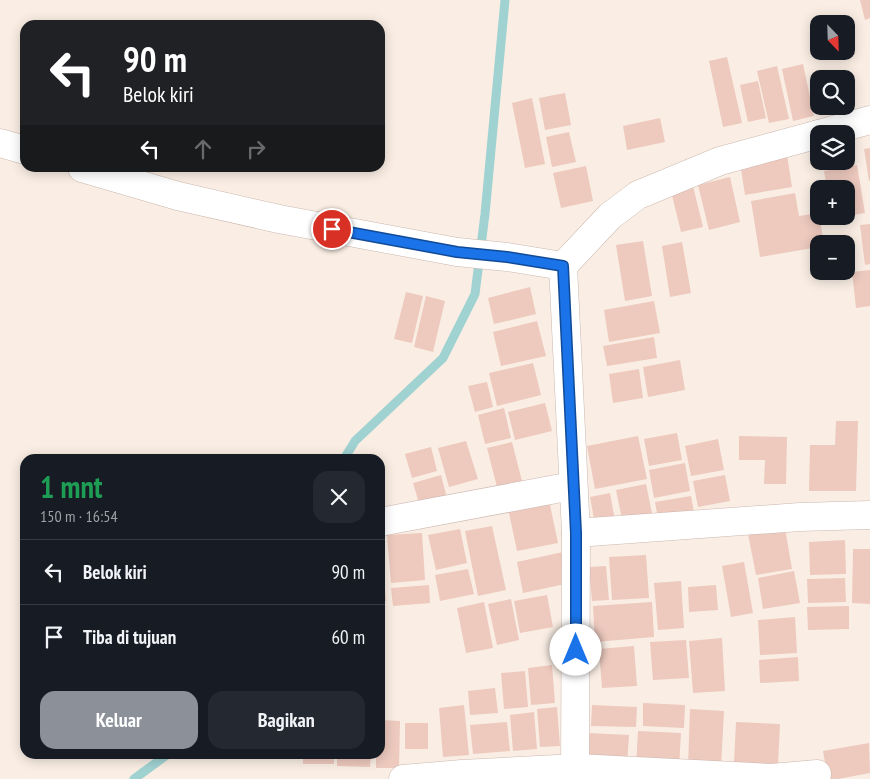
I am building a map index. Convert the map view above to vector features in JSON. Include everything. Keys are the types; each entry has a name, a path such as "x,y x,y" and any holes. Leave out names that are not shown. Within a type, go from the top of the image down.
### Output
{"street":[{"path":"852,125 870,120"},
{"path":"576,773 576,533 572,486 563,266 610,216 638,195 720,162 810,137"},
{"path":"0,143 20,149"},
{"path":"96,172 178,196 279,219 457,252 507,257 563,266"},
{"path":"385,521 572,486"},
{"path":"576,533 800,517 870,515"},
{"path":"403,779 462,774 576,773 771,779 817,774"}],"building":[{"path":"860,0 870,0 870,18 865,20"},
{"path":"727,57 742,123 723,127 709,61"},
{"path":"803,64 810,97 810,115 814,116 793,121 782,69"},
{"path":"777,66 789,119 769,123 757,71"},
{"path":"758,81 766,118 748,122 740,85"},
{"path":"565,93 571,125 545,130 539,98"},
{"path":"532,98 545,164 525,168 512,103"},
{"path":"660,118 665,142 627,150 623,126"},
{"path":"569,132 576,162 552,167 546,137"},
{"path":"870,148 870,181 869,181 864,149"},
{"path":"787,155 792,187 745,195 740,163"},
{"path":"855,165 857,165 865,213 855,215 855,180 826,180 824,171 855,170"},
{"path":"586,166 593,201 561,208 553,173"},
{"path":"730,177 740,222 709,230 698,185"},
{"path":"692,182 703,227 681,232 670,187"},
{"path":"795,193 799,216 810,214 810,225 821,225 823,235 810,235 810,249 760,257 751,201"},
{"path":"870,224 870,264 865,265 860,225"},
{"path":"643,241 652,296 625,301 616,245"},
{"path":"682,242 691,293 670,297 662,246"},
{"path":"870,270 870,306 856,308 853,280 855,280 855,272"},
{"path":"530,287 536,314 494,324 488,298"},
{"path":"406,292 423,296 412,343 394,339"},
{"path":"426,296 445,301 433,352 414,347"},
{"path":"654,301 660,333 609,342 604,310"},
{"path":"537,321 546,356 501,366 493,332"},
{"path":"654,337 657,358 607,366 603,346"},
{"path":"680,360 685,390 648,397 643,367"},
{"path":"533,363 541,395 497,406 489,373"},
{"path":"639,369 643,398 613,403 609,374"},
{"path":"487,382 493,407 475,412 468,386"},
{"path":"545,403 552,431 515,440 508,412"},
{"path":"504,408 511,438 485,444 478,415"},
{"path":"836,421 858,421 856,491 809,491 810,445 835,445"},
{"path":"677,433 682,460 649,466 644,439"},
{"path":"638,436 647,479 595,489 587,446"},
{"path":"739,436 787,437 786,484 764,484 765,460 739,460"},
{"path":"718,439 724,470 691,476 685,446"},
{"path":"466,441 478,479 449,487 438,448"},
{"path":"512,442 523,485 498,491 487,448"},
{"path":"431,447 437,471 412,478 405,454"},
{"path":"685,463 690,491 654,498 649,470"},
{"path":"441,475 449,506 422,513 413,483"},
{"path":"725,475 730,501 698,507 693,481"},
{"path":"646,484 653,518 623,524 616,490"},
{"path":"610,493 616,526 596,530 590,497"},
{"path":"691,496 695,517 659,524 655,502"},
{"path":"549,500 558,543 517,551 508,508"},
{"path":"492,526 506,590 478,596 465,531"},
{"path":"785,528 792,569 756,575 748,534"},
{"path":"460,529 467,563 436,570 428,535"},
{"path":"422,533 425,580 391,583 387,535"},
{"path":"845,540 846,574 810,575 809,542"},
{"path":"853,549 870,549 870,604 852,603"},
{"path":"563,552 570,583 523,593 517,562"},
{"path":"646,555 649,598 612,600 609,557"},
{"path":"744,562 753,613 731,617 722,566"},
{"path":"606,566 609,600 592,601 589,567"},
{"path":"468,569 474,594 440,601 435,575"},
{"path":"794,571 800,603 763,609 758,578"},
{"path":"845,578 846,602 808,603 807,579"},
{"path":"681,581 684,628 658,630 654,583"},
{"path":"429,585 430,603 393,606 391,588"},
{"path":"716,585 718,610 689,612 688,587"},
{"path":"547,595 553,627 520,633 514,601"},
{"path":"511,599 519,640 497,645 488,604"},
{"path":"484,602 493,648 466,653 457,608"},
{"path":"652,602 654,637 595,642 593,606"},
{"path":"849,606 849,629 808,630 807,607"},
{"path":"795,617 797,653 760,655 758,620"},
{"path":"722,638 725,691 693,693 689,641"},
{"path":"686,640 689,678 653,680 650,642"},
{"path":"634,646 637,686 602,688 599,649"},
{"path":"798,657 799,681 760,683 759,660"},
{"path":"552,665 555,703 531,705 528,668"},
{"path":"525,671 528,707 504,709 501,673"},
{"path":"495,688 498,713 470,715 468,691"},
{"path":"643,703 685,705 684,728 643,726"},
{"path":"464,705 469,755 443,757 439,708"},
{"path":"592,705 637,707 636,727 591,726"},
{"path":"557,707 560,746 540,747 537,709"},
{"path":"690,709 724,711 721,768 688,767"},
{"path":"534,712 537,749 513,751 510,715"},
{"path":"385,720 400,721 399,768 376,768 376,759 385,759"},
{"path":"507,722 510,751 473,754 470,725"},
{"path":"736,722 780,724 778,765 734,763"},
{"path":"405,723 428,723 428,749 405,749"},
{"path":"638,731 681,733 679,768 636,766"},
{"path":"588,733 629,735 627,765 586,764"},
{"path":"869,743 870,773 828,779 823,751"},
{"path":"303,759 334,759 334,764 303,764"},
{"path":"337,759 371,759 370,767 337,766"}],"waterway":[{"path":"347,454 355,441 443,358 475,294 485,214 505,0"},
{"path":"134,779 161,759"}],"route":[{"path":"332,229 457,252 507,257 563,266 572,486 576,533 576,650"}]}
